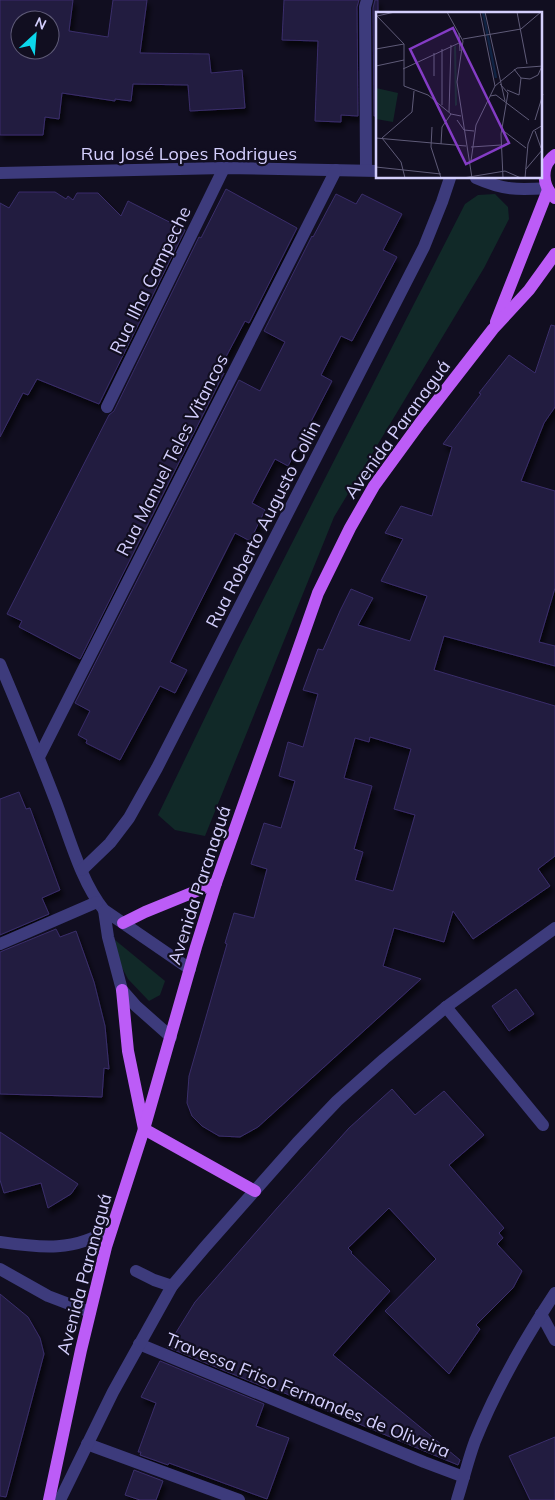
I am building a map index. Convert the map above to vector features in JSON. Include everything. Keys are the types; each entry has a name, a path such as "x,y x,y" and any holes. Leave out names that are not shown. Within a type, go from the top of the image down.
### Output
{"main road":[{"path":"550,192 545,181 544,172 551,156"},
{"name":"Avenida Paranaguá","path":"493,329 550,192"},
{"name":"Avenida Paranaguá","path":"49,1500 90,1312 111,1228 144,1129 216,883 318,593 350,528 374,486 493,329 528,290 555,254"},
{"path":"123,923 216,883"},
{"path":"122,990 128,1051 144,1129 255,1191"}],"street":[{"path":"367,0 372,170"},
{"name":"Rua José Lopes Rodrigues","path":"0,173 224,168 372,170"},
{"name":"Rua Ilha Campeche","path":"107,407 224,168"},
{"name":"Rua Manuel Teles Vitancos","path":"39,757 336,170"},
{"name":"Rua Roberto Augusto Collin","path":"82,870 110,843 129,818 157,768 424,247 450,179"},
{"path":"479,179 514,190 550,192"},
{"path":"0,664 39,757 82,870 101,906 122,990 136,1006 171,1037"},
{"path":"101,906 190,969"},
{"path":"0,944 101,906"},
{"path":"60,1500 139,1344 172,1286 297,1142 337,1101 446,1007 555,928"},
{"path":"446,1007 544,1125"},
{"path":"0,1242 26,1246 62,1247 100,1236 111,1228"},
{"path":"0,1269 48,1296 90,1312"},
{"path":"136,1271 172,1286"},
{"path":"457,1500 475,1442 492,1404 513,1360 555,1293"},
{"path":"541,1314 555,1340"},
{"name":"Travessa Friso Fernandes de Oliveira","path":"139,1344 464,1477"},
{"path":"87,1444 239,1500"}],"green space":[{"path":"495,194 508,207 509,219 484,268 334,517 205,836 175,830 158,815 240,645 465,204 478,195"},
{"path":"115,940 165,981 160,995 149,1001 128,979 118,960"}],"building":[{"path":"0,0 73,0 69,31 108,37 113,0 147,0 140,53 209,54 211,73 242,70 245,108 190,111 188,85 133,84 131,101 115,99 115,101 62,93 59,119 45,117 43,135 0,135"},
{"path":"284,0 359,0 357,7 358,116 341,115 341,122 315,121 318,41 282,40"},
{"path":"375,0 378,0 378,12 376,12 376,116 374,116 373,8"},
{"path":"226,189 297,228 249,323 245,321 219,370 224,373 80,659 19,627 22,621 7,614 109,415 114,411 199,237 201,238"},
{"path":"19,192 55,192 66,199 68,196 73,200 77,193 98,193 121,216 128,201 185,230 99,404 37,379 28,395 23,393 0,437 0,203 9,208"},
{"path":"336,194 356,204 362,194 402,214 383,250 397,257 352,341 341,336 321,375 332,381 288,466 275,459 255,497 252,503 265,510 250,541 235,533 170,662 187,670 175,693 160,686 120,760 86,743 87,740 78,735 90,711 75,703 239,380 260,391 285,342 264,331 312,236"},
{"path":"551,325 555,326 555,407 544,423 521,481 555,491 555,588 539,642 555,646 555,666 444,636 434,670 555,706 555,856 538,869 550,886 473,939 453,911 444,942 394,928 383,966 421,979 258,1127 240,1137 219,1136 202,1126 192,1116 187,1103 189,1076 227,944 225,943 234,913 254,918 267,869 251,864 264,823 281,828 295,781 279,776 288,742 303,747 318,694 303,690 318,649 323,650 351,589 373,598 358,625 410,641 427,596 381,581 403,539 385,533 401,506 432,516 452,447 443,444 509,355 535,373","holes":["370,737 411,749 394,809 415,815 393,891 355,880 363,852 354,849 372,786 344,778 355,738 369,742"]},
{"path":"19,792 26,809 30,808 60,890 42,898 49,914 0,935 0,799"},
{"path":"56,929 60,937 76,931 94,982 105,1026 109,1069 104,1068 102,1097 0,1094 0,952"},
{"path":"516,989 534,1014 509,1031 492,1006"},
{"path":"392,1089 415,1115 444,1091 484,1135 449,1165 504,1228 499,1233 503,1238 497,1244 522,1271 513,1288 476,1325 480,1329 449,1374 385,1311 436,1259 389,1208 348,1248 390,1291 333,1355 460,1460 458,1465 270,1387 269,1389 167,1347 195,1302 349,1128"},
{"path":"0,1132 78,1184 71,1194 48,1208 41,1183 4,1193 0,1180"},
{"path":"0,1294 28,1317 40,1338 44,1354 6,1497 0,1496"},
{"path":"160,1361 264,1404 256,1426 289,1438 267,1499 169,1463 168,1465 140,1455 141,1452 138,1452 156,1403 141,1397"},
{"path":"555,1437 555,1500 530,1500 509,1456"},
{"path":"134,1470 163,1481 156,1500 140,1500 125,1495"}]}
